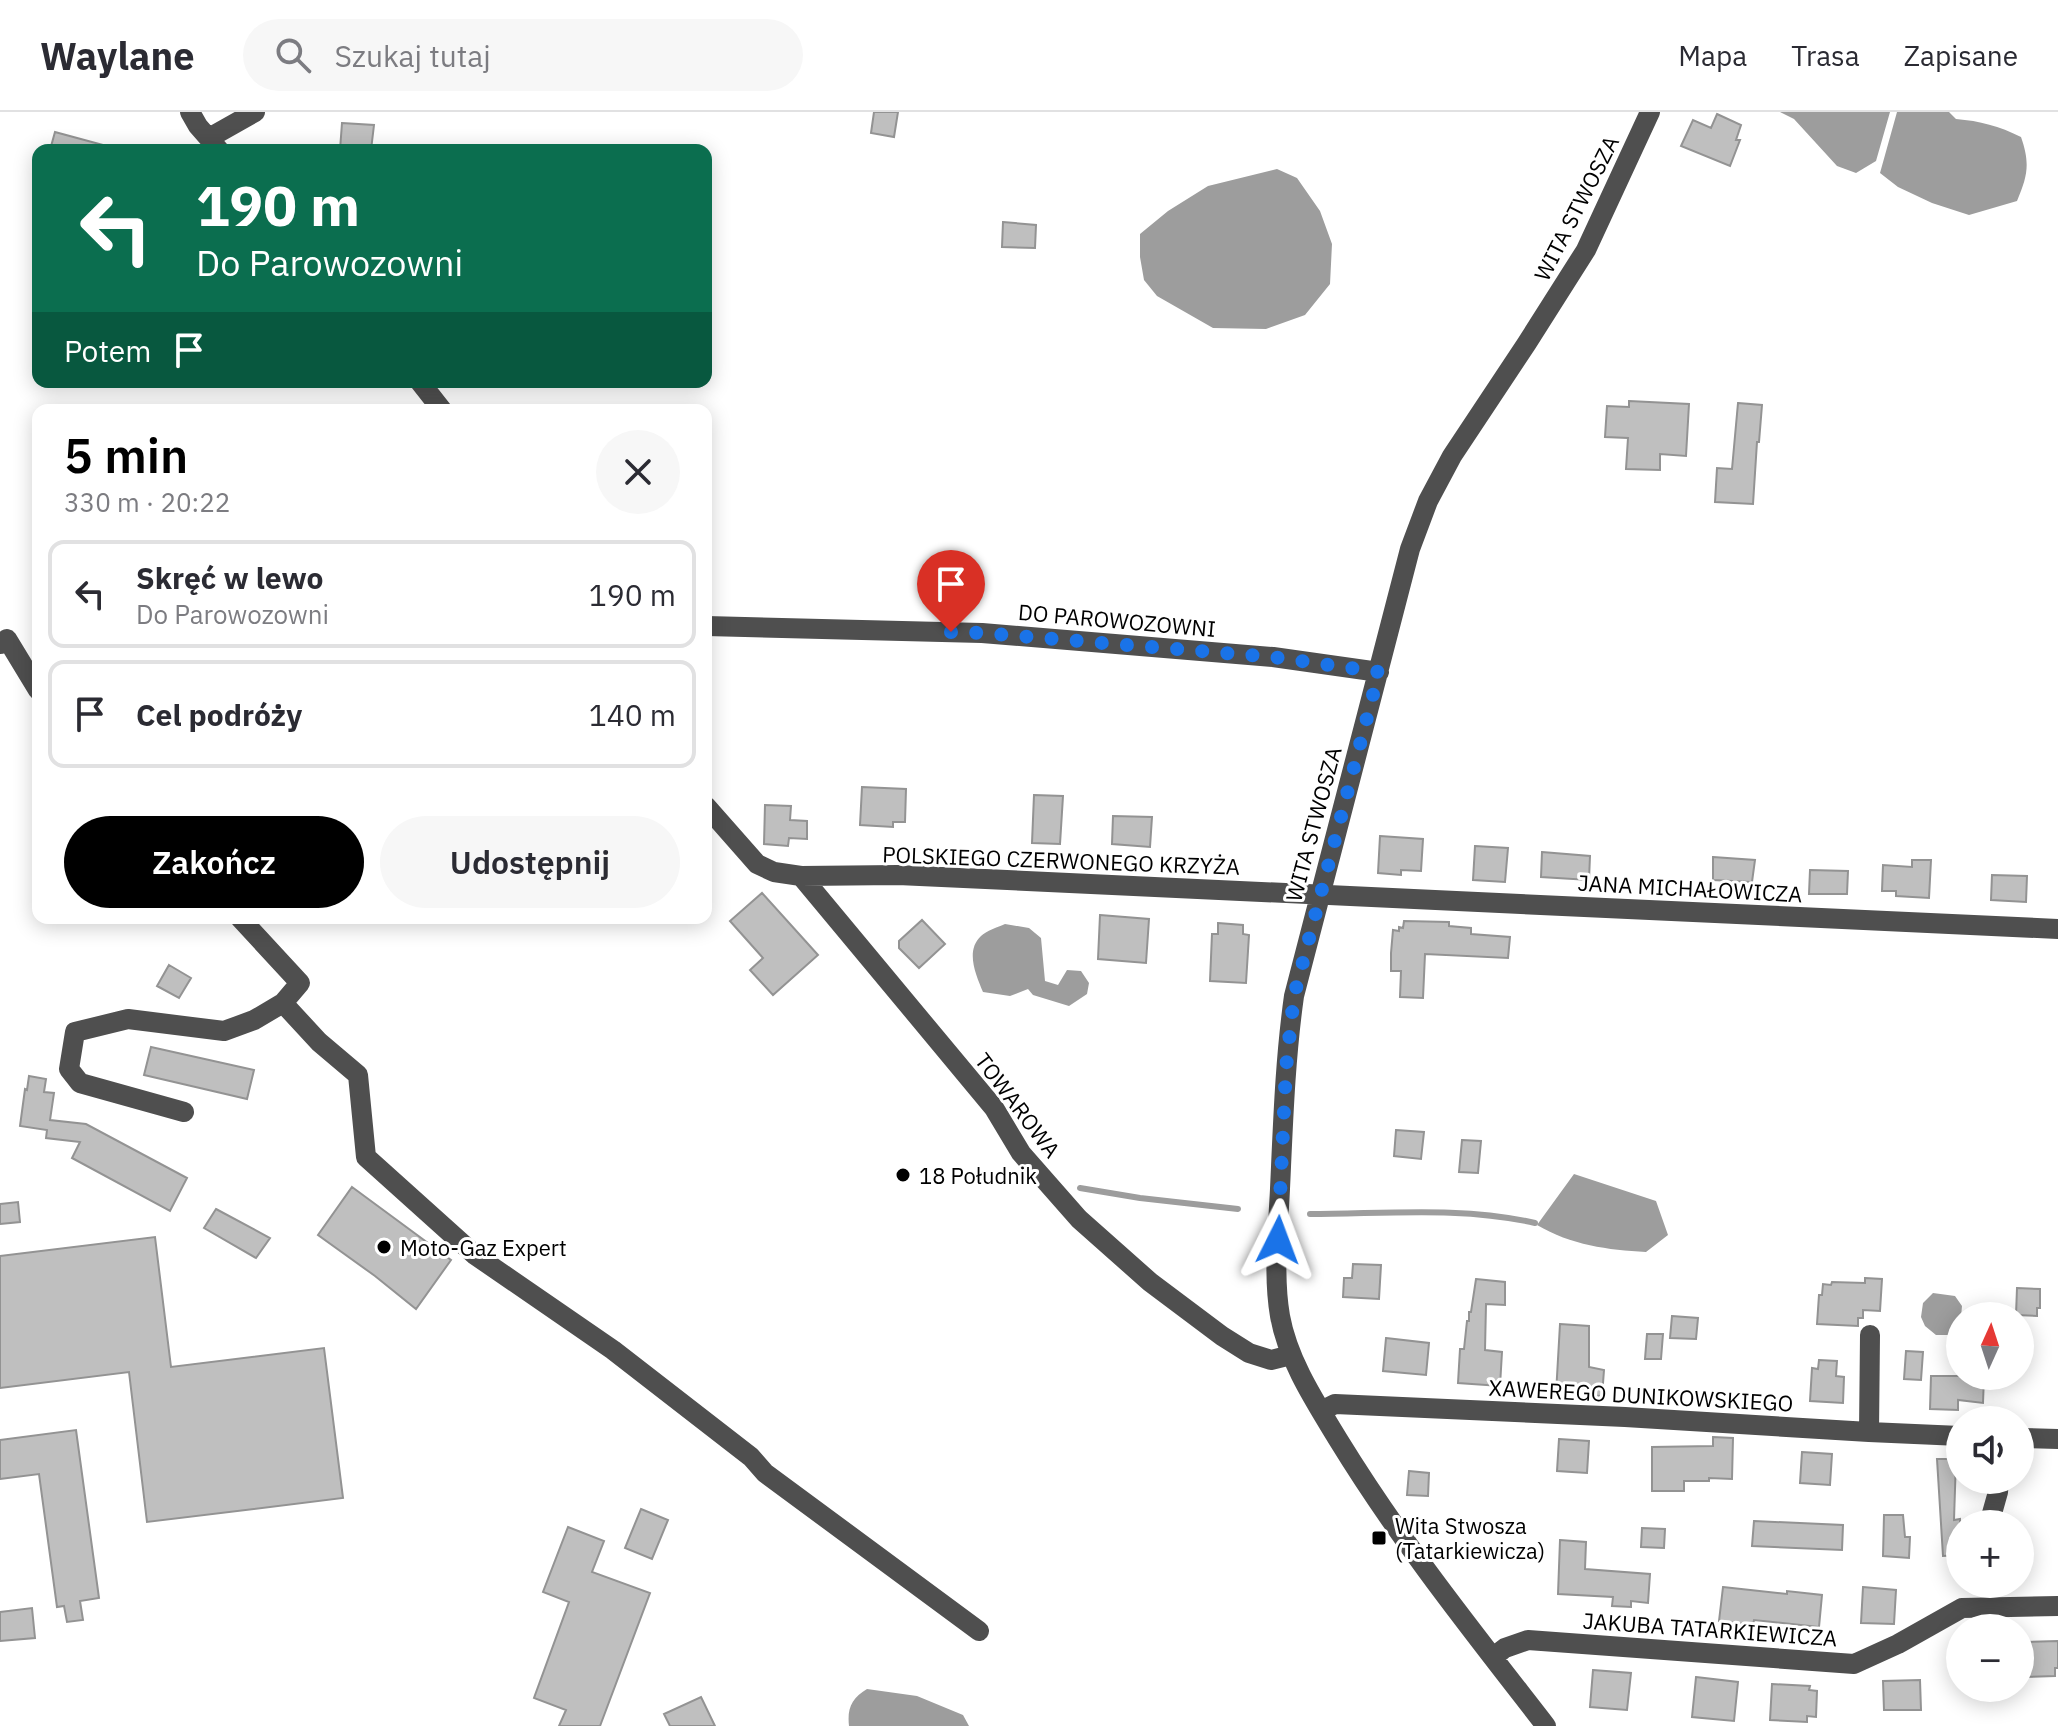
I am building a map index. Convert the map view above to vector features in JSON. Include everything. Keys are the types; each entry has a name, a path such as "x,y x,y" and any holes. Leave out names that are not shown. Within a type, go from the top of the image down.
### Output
{"street":[{"path":"190,112 214,144 255,112"},
{"name":"WITA STWOSZA","path":"1546,1726 1401,1537 1321,1411 1291,1355 1280,1316 1277,1269 1285,1082 1294,996 1410,549 1428,501 1452,456 1586,250 1641,114"},
{"path":"425,388 437,404"},
{"name":"DO PAROWOZOWNI","path":"712,626 982,633 1273,657 1379,672"},
{"path":"0,644 7,639 32,680"},
{"path":"712,813 757,864 774,872 801,876"},
{"name":"POLSKIEGO CZERWONEGO KRZYŻA","path":"801,876 898,875 1319,895"},
{"name":"TOWAROWA","path":"801,876 994,1108 1021,1153 1079,1219 1150,1282 1222,1336 1249,1353 1271,1360 1291,1355"},
{"name":"JANA MICHAŁOWICZA","path":"1319,895 2058,929"},
{"path":"184,1112 80,1083 69,1069 75,1032 128,1019 224,1031 254,1020 283,1003 300,983 246,924"},
{"path":"283,1003 319,1042 358,1075 366,1157 431,1216 475,1255 613,1350 751,1457 765,1473 979,1631"},
{"path":"1869,1432 1870,1335"},
{"name":"XAWEREGO DUNIKOWSKIEGO","path":"1321,1411 1335,1404 1946,1435"},
{"path":"2034,1438 2058,1439"},
{"name":"JAKUBA TATARKIEWICZA","path":"1493,1657 1505,1648 1528,1640 1854,1664 1898,1644 1962,1608 2058,1606"}],"shaded area":[{"path":"1780,112 1890,112 1876,161 1856,173 1837,166 1794,119"},
{"path":"1897,112 1949,112 1956,119 1989,125 2021,137 2026,169 2017,201 1969,215 1932,203 1898,187 1880,173"},
{"path":"1277,169 1297,178 1320,211 1332,244 1330,284 1305,315 1266,329 1213,328 1157,296 1144,280 1140,234 1168,211 1208,186"},
{"path":"1005,924 1029,928 1041,938 1045,981 1058,985 1067,970 1081,971 1089,983 1087,994 1069,1006 1033,995 1028,989 1010,996 983,992 973,963 976,942 983,934"},
{"path":"1574,1174 1656,1201 1668,1235 1646,1252 1632,1251 1576,1242 1537,1225"},
{"path":"1933,1293 1955,1296 1959,1302 1946,1302 1946,1335 1936,1335 1925,1326 1921,1317 1923,1303"},
{"path":"867,1689 917,1696 963,1715 969,1726 849,1726 852,1704"}],"building":[{"path":"874,112 898,112 894,137 871,133"},
{"path":"1717,114 1741,125 1736,140 1740,140 1730,166 1681,146 1693,120 1711,128"},
{"path":"342,123 374,125 372,144 340,144"},
{"path":"55,132 99,144 52,144"},
{"path":"1003,222 1036,225 1035,248 1002,247"},
{"path":"1629,401 1689,404 1686,456 1660,454 1660,470 1626,469 1628,438 1605,437 1607,406 1629,407"},
{"path":"1738,403 1762,405 1753,504 1715,502 1717,468 1732,469"},
{"path":"862,787 906,789 905,822 893,822 893,827 860,825"},
{"path":"1034,795 1063,796 1060,844 1032,843"},
{"path":"765,805 791,806 790,820 807,821 807,839 789,838 788,846 764,844"},
{"path":"1113,816 1152,817 1150,847 1112,844"},
{"path":"1380,836 1423,839 1421,871 1401,870 1401,875 1378,873"},
{"path":"1475,846 1508,848 1505,882 1473,880"},
{"path":"1542,852 1590,856 1589,880 1541,877"},
{"path":"1713,857 1755,860 1752,882 1713,880"},
{"path":"1912,860 1931,860 1929,898 1896,896 1896,891 1882,891 1883,865 1912,867"},
{"path":"1810,870 1848,871 1847,894 1809,894"},
{"path":"1992,875 2027,876 2026,902 1991,900"},
{"path":"762,893 818,955 773,995 750,970 763,958 730,921"},
{"path":"1100,915 1149,919 1146,963 1098,959"},
{"path":"922,920 945,944 919,968 899,948 899,941"},
{"path":"1404,921 1449,922 1449,926 1471,928 1471,934 1510,937 1508,958 1425,954 1423,998 1400,997 1401,971 1391,971 1391,953 1393,930 1403,928"},
{"path":"1218,923 1243,925 1243,934 1249,935 1246,983 1210,981 1212,934 1218,934"},
{"path":"169,965 191,978 179,998 157,986"},
{"path":"151,1047 254,1070 247,1099 144,1075"},
{"path":"29,1076 46,1079 44,1092 54,1093 50,1120 86,1124 187,1178 170,1211 72,1158 80,1142 46,1138 47,1130 20,1126"},
{"path":"1396,1130 1424,1132 1421,1159 1394,1156"},
{"path":"1462,1140 1481,1141 1478,1173 1459,1172"},
{"name":"Moto-Gaz Expert","path":"352,1187 451,1260 416,1309 318,1235"},
{"path":"18,1202 20,1222 0,1224 0,1204"},
{"path":"216,1209 270,1238 256,1258 204,1228"},
{"path":"155,1237 171,1367 324,1348 343,1498 147,1522 129,1372 0,1388 0,1256"},
{"path":"1353,1264 1381,1265 1379,1299 1343,1297 1344,1278 1352,1278"},
{"path":"1865,1278 1882,1279 1880,1311 1863,1310 1858,1326 1817,1324 1823,1284 1865,1283"},
{"path":"1476,1279 1505,1282 1505,1305 1486,1304 1485,1350 1502,1352 1500,1386 1458,1383 1460,1349 1464,1349"},
{"path":"2017,1288 2040,1289 2037,1316 2034,1316 2034,1302 2016,1302"},
{"path":"1672,1316 1698,1318 1696,1339 1670,1338"},
{"path":"1560,1324 1589,1326 1589,1367 1604,1370 1602,1396 1556,1394"},
{"path":"1647,1334 1663,1334 1661,1359 1645,1359"},
{"path":"1386,1338 1429,1343 1426,1375 1383,1371"},
{"path":"1906,1351 1923,1352 1921,1380 1904,1379"},
{"path":"1819,1360 1837,1361 1836,1376 1844,1377 1843,1403 1810,1401 1812,1368 1818,1369"},
{"path":"1931,1376 1946,1376 1946,1390 1983,1390 1983,1403 1958,1400 1958,1406 1930,1409"},
{"path":"76,1430 99,1598 80,1601 83,1620 67,1622 64,1606 57,1607 39,1474 0,1479 0,1440"},
{"path":"1713,1437 1733,1438 1732,1479 1684,1481 1684,1491 1652,1491 1652,1447 1713,1446"},
{"path":"1559,1439 1589,1441 1587,1473 1557,1471"},
{"path":"1802,1452 1832,1454 1830,1485 1800,1483"},
{"path":"1937,1459 1946,1459 1946,1494 1955,1494 1954,1510 1946,1510 1946,1556 1943,1556"},
{"path":"1409,1471 1429,1473 1428,1496 1407,1495"},
{"path":"641,1509 668,1520 652,1559 625,1548"},
{"path":"1884,1515 1903,1515 1905,1537 1910,1537 1909,1558 1883,1556"},
{"path":"1754,1521 1843,1525 1842,1550 1752,1546"},
{"path":"568,1527 604,1541 592,1572 650,1593 600,1726 559,1726 566,1710 534,1698 569,1602 543,1592"},
{"path":"1642,1528 1665,1529 1664,1548 1641,1547"},
{"path":"1560,1540 1586,1542 1585,1569 1650,1574 1648,1603 1631,1601 1631,1607 1612,1606 1613,1597 1558,1594"},
{"path":"1723,1587 1822,1595 1819,1627 1754,1620 1753,1625 1719,1621"},
{"path":"1863,1587 1896,1590 1894,1624 1861,1623"},
{"path":"32,1608 35,1638 0,1641 0,1612"},
{"path":"2058,1641 2055,1676 2034,1677 2034,1642"},
{"path":"1593,1670 1631,1673 1627,1710 1590,1707"},
{"path":"1696,1677 1738,1682 1734,1721 1692,1717"},
{"path":"1920,1680 1921,1710 1884,1710 1883,1681"},
{"path":"1772,1684 1810,1686 1809,1690 1817,1691 1816,1717 1807,1716 1807,1722 1770,1720"},
{"path":"701,1697 715,1726 670,1726 664,1714"}],"waterway":[{"path":"1080,1188 1238,1209"},
{"path":"1310,1214 1479,1214 1535,1223"}],"place":[{"name":"18 Południk","path":"903,1175"},
{"name":"Moto-Gaz Expert","path":"384,1247"},
{"name":"Wita Stwosza (Tatarkiewicza)","path":"1379,1538"}],"route":[{"path":"951,632 1273,657 1379,672 1294,996 1286,1068 1278,1240"}]}
